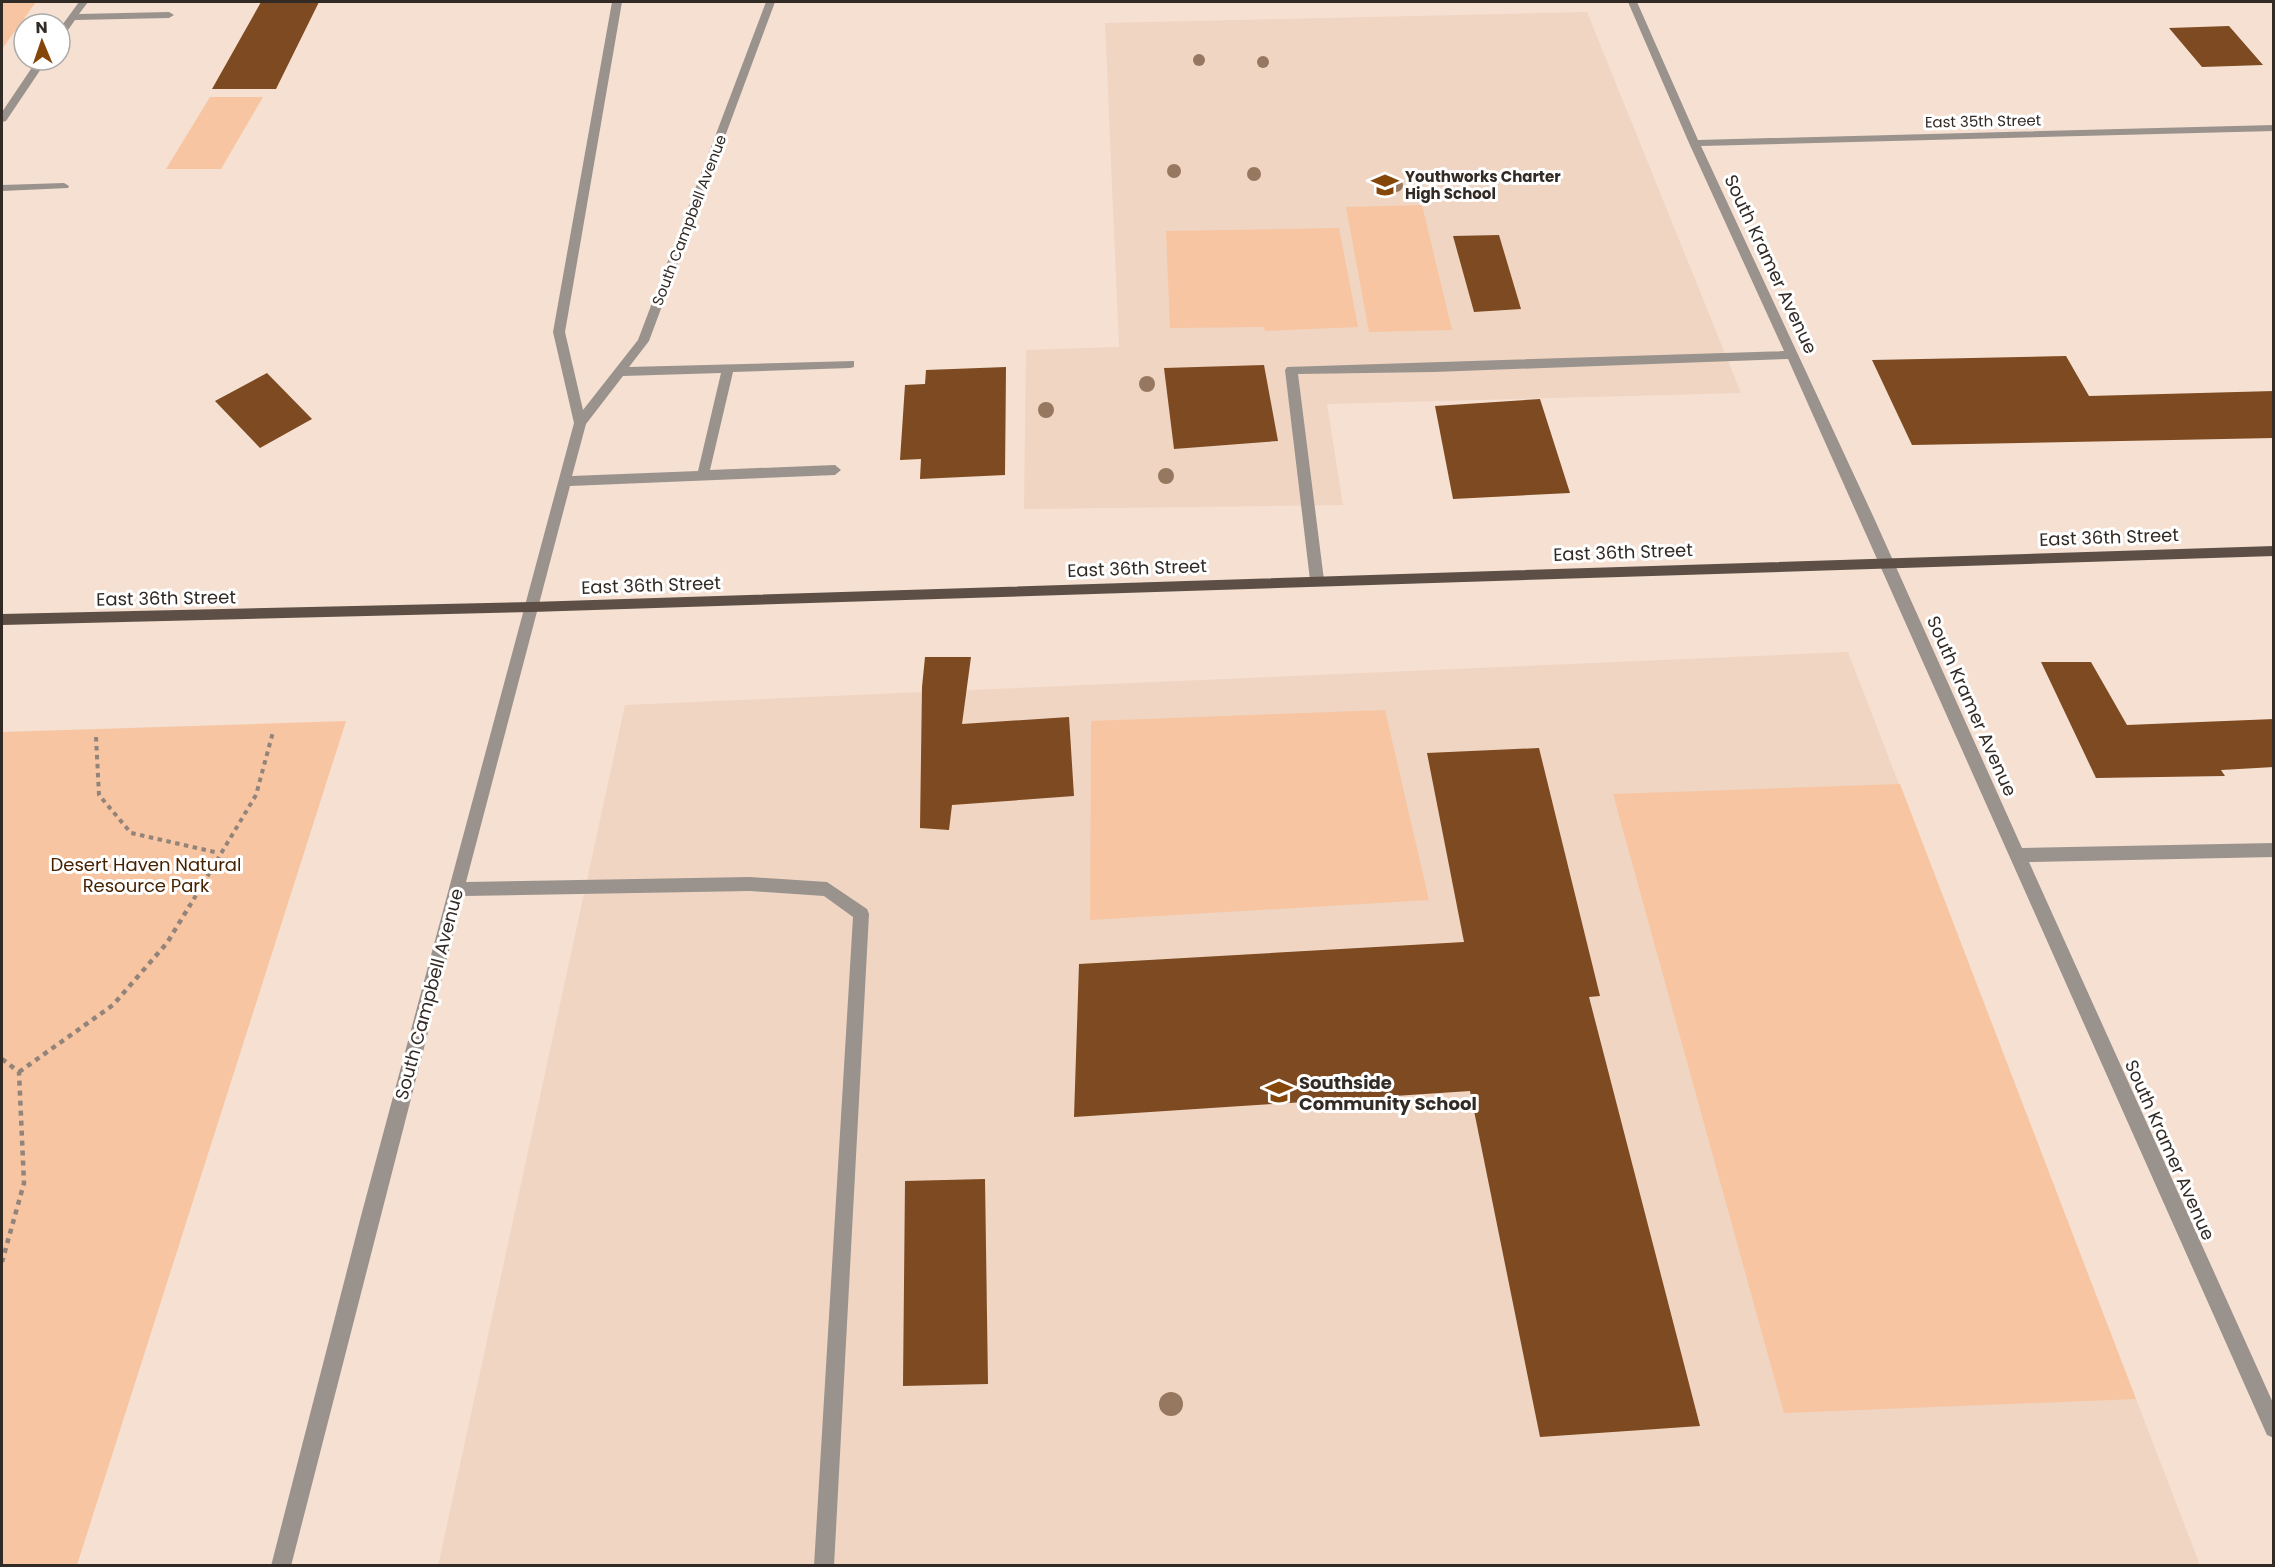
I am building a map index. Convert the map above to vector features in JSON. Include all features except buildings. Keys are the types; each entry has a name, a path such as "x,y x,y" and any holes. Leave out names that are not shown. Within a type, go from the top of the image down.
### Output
{"main road":[{"name":"East 36th Street","path":"2,620 532,607 1886,561 2274,551"}],"street":[{"path":"72,17 83,2"},
{"name":"South Campbell Avenue","path":"580,423 559,332 617,2"},
{"name":"South Campbell Avenue","path":"281,1566 370,1216 580,423 643,341 771,2"},
{"name":"South Kramer Avenue","path":"1632,2 1694,143 1886,561 2274,1428"},
{"path":"72,17 169,15"},
{"path":"2,118 34,72"},
{"name":"East 35th Street","path":"1694,143 2274,128"},
{"path":"2,188 64,186"},
{"path":"1317,580 1291,370 1434,368 1791,355"},
{"path":"619,372 850,364"},
{"path":"703,475 728,369"},
{"path":"565,481 835,470"},
{"path":"2018,855 2274,850"},
{"path":"457,890 750,884 827,889 861,914 824,1566"}],"path":[{"path":"19,1072 113,1005 167,943 219,853 256,795 273,732"},
{"path":"96,736 99,795 131,833 219,853"},
{"path":"2,1059 19,1072"},
{"path":"2,1262 24,1183 19,1072"}],"shaded area":[{"name":"Youthworks Charter High School","path":"1587,12 1741,393 1327,404 1343,505 1024,509 1026,350 1119,347 1105,23"},
{"name":"Southside Community School","path":"1848,652 2200,1565 438,1566 625,705"}],"green space":[{"path":"2,2 36,2 29,12 12,12 12,35 2,49"},
{"path":"210,97 263,97 221,169 166,169"},
{"path":"1422,205 1452,330 1369,332 1346,207"},
{"path":"1339,228 1358,327 1265,331 1264,327 1170,328 1166,231"},
{"path":"1385,710 1429,900 1090,920 1091,721"},
{"name":"Desert Haven Natural Resource Park","path":"346,721 77,1565 2,1565 2,732"},
{"path":"1900,784 2136,1399 1784,1413 1613,794"}],"place":[{"name":"Youthworks Charter High School","path":"1385,185"},
{"name":"Southside Community School","path":"1279,1092"}]}
